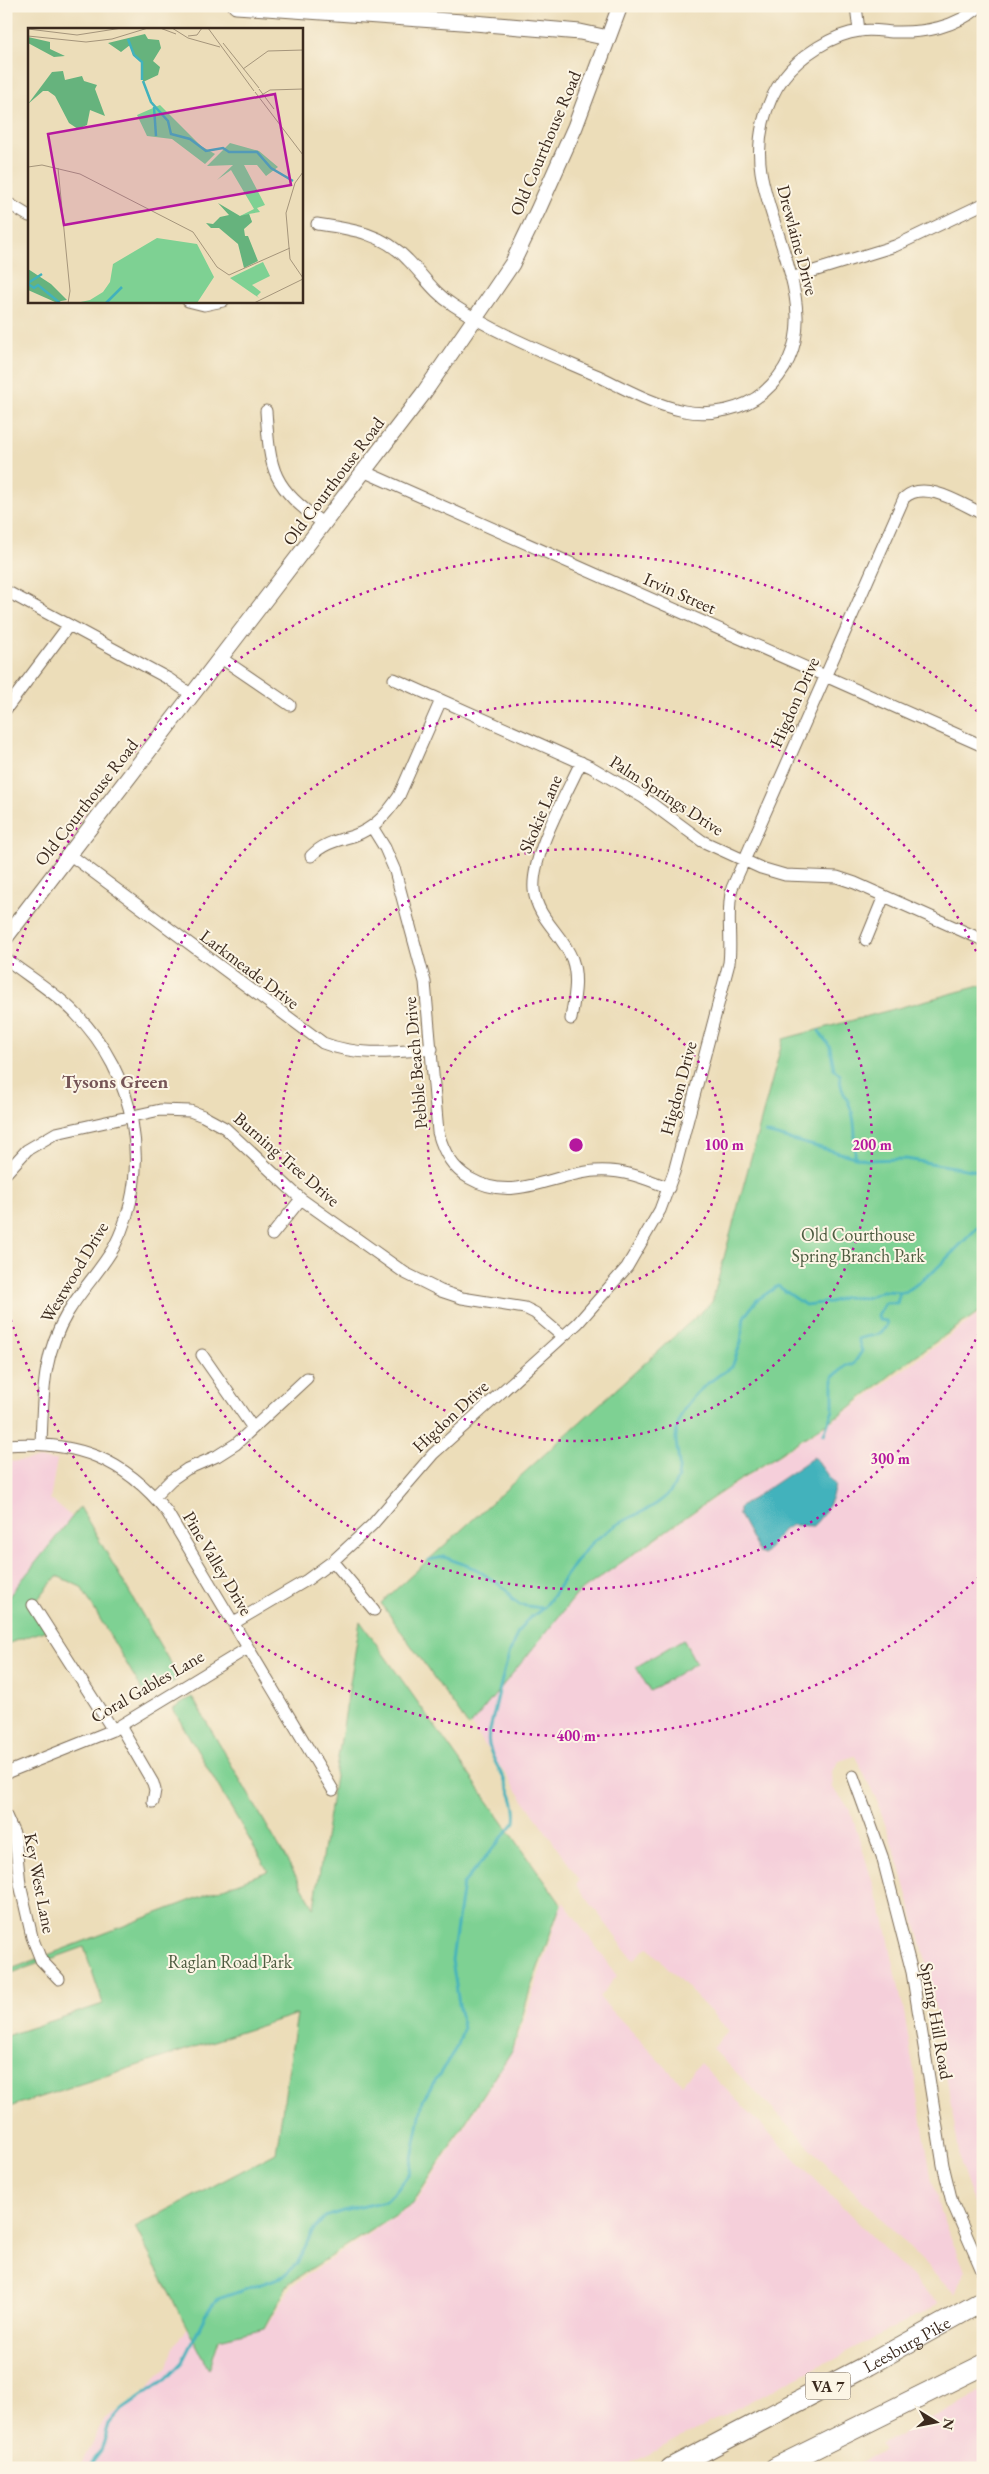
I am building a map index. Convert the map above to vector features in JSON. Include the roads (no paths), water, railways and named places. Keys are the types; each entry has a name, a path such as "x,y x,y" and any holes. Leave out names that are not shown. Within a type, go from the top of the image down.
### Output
{"highway":[{"name":"Leesburg Pike","path":"671,2468 868,2365 983,2301"},
{"name":"VA 7","path":"775,2468 983,2365"}],"street":[{"path":"236,6 296,8 511,26 580,32 608,38"},
{"name":"Old Courthouse Road","path":"6,937 423,394 512,264 575,127 620,6"},
{"path":"856,6 859,31"},
{"name":"Drewlaine Drive","path":"317,224 354,229 383,240 408,260 435,292 456,308 506,335 670,407 687,411 722,411 744,404 763,393 780,374 795,343 798,314 791,278 762,173 760,152 766,112 774,92 797,62 827,43 859,31 914,33 931,31 962,18 981,6"},
{"path":"6,202 28,215"},
{"path":"791,278 895,246 983,204"},
{"path":"192,302 204,305 218,302"},
{"path":"266,411 268,448 276,478 293,500 324,524"},
{"name":"Irvin Street","path":"363,472 983,746"},
{"name":"Higdon Drive","path":"234,1623 307,1580 334,1561 372,1525 432,1454 562,1336 603,1296 627,1267 660,1210 669,1188 729,963 731,948 729,899 824,676 904,498 910,493 925,490 983,514"},
{"path":"6,592 164,676 192,695"},
{"path":"6,709 69,625"},
{"path":"221,658 290,705"},
{"name":"Palm Springs Drive","path":"394,679 581,762 622,784 702,841 744,860 785,875 837,877 855,883 983,940"},
{"path":"311,856 328,843 355,836 372,827 389,810 398,796 441,700"},
{"name":"Skokie Lane","path":"571,1020 576,989 574,966 566,947 541,914 534,890 534,877 543,847 581,762"},
{"name":"Pebble Beach Drive","path":"372,827 385,848 395,871 419,956 425,982 438,1132 441,1144 455,1166 479,1183 498,1189 518,1189 578,1173 615,1171 638,1176 669,1188"},
{"name":"Larkmeade Drive","path":"69,854 323,1043 352,1052 371,1053 432,1049"},
{"path":"866,940 884,896"},
{"name":"Westwood Drive","path":"6,959 58,998 87,1026 112,1062 122,1082 130,1116 136,1160 130,1206 114,1246 68,1312 52,1346 42,1391 41,1444"},
{"name":"Burning Tree Drive","path":"6,1173 27,1150 56,1133 130,1116 175,1109 204,1116 225,1128 301,1199 423,1283 462,1298 525,1308 536,1313 562,1336"},
{"path":"272,1235 301,1199"},
{"path":"202,1355 253,1428"},
{"path":"154,1496 171,1480 187,1469 216,1456 236,1444 307,1378"},
{"name":"Pine Valley Drive","path":"6,1445 41,1444 71,1447 108,1461 132,1476 154,1496 167,1512 333,1790"},
{"path":"334,1561 374,1610"},
{"path":"33,1605 153,1783 155,1790 152,1802"},
{"name":"Coral Gables Lane","path":"6,1773 116,1728 248,1648"},
{"name":"Spring Hill Road","path":"853,1776 882,1856 912,1972 943,2165 952,2202 983,2273"},
{"name":"Key West Lane","path":"6,1816 15,1836 20,1884 32,1937 41,1960 59,1979"}],"water":[{"path":"814,1457 835,1485 827,1507 813,1526 792,1525 783,1530 764,1554 759,1552 739,1515 739,1508"}],"waterway":[{"path":"819,1031 830,1047 834,1069 840,1075 842,1089 853,1115 855,1157"},
{"path":"766,1133 866,1160 906,1159 983,1172"},
{"path":"88,2468 101,2451 109,2424 122,2409 166,2379 182,2362 206,2314 218,2299 284,2276 297,2264 312,2232 325,2217 386,2201 409,2174 423,2100 458,2045 463,2029 452,1960 463,1884 515,1822 512,1798 491,1753 489,1734 507,1662 524,1623 546,1605 575,1563 598,1538 614,1526 662,1500 673,1488 679,1471 676,1441 680,1417 686,1406 702,1388 732,1367 741,1342 744,1317 757,1300 778,1286 805,1305 830,1302 845,1297 866,1298 882,1291 906,1292 934,1271 983,1222"},
{"path":"824,1434 833,1410 833,1377 847,1365 853,1365 862,1351 858,1339 878,1334 884,1329 887,1324 886,1321 879,1320 878,1315 885,1303 897,1303 900,1292"},
{"path":"429,1560 444,1557 476,1569 506,1589 512,1599 520,1605 542,1608"}],"district":[{"name":"Tysons Green","path":"115,1081"}],"park label":[{"name":"Old Courthouse Spring Branch Park","path":"858,1244"},
{"name":"Raglan Road Park","path":"230,1961"}]}
